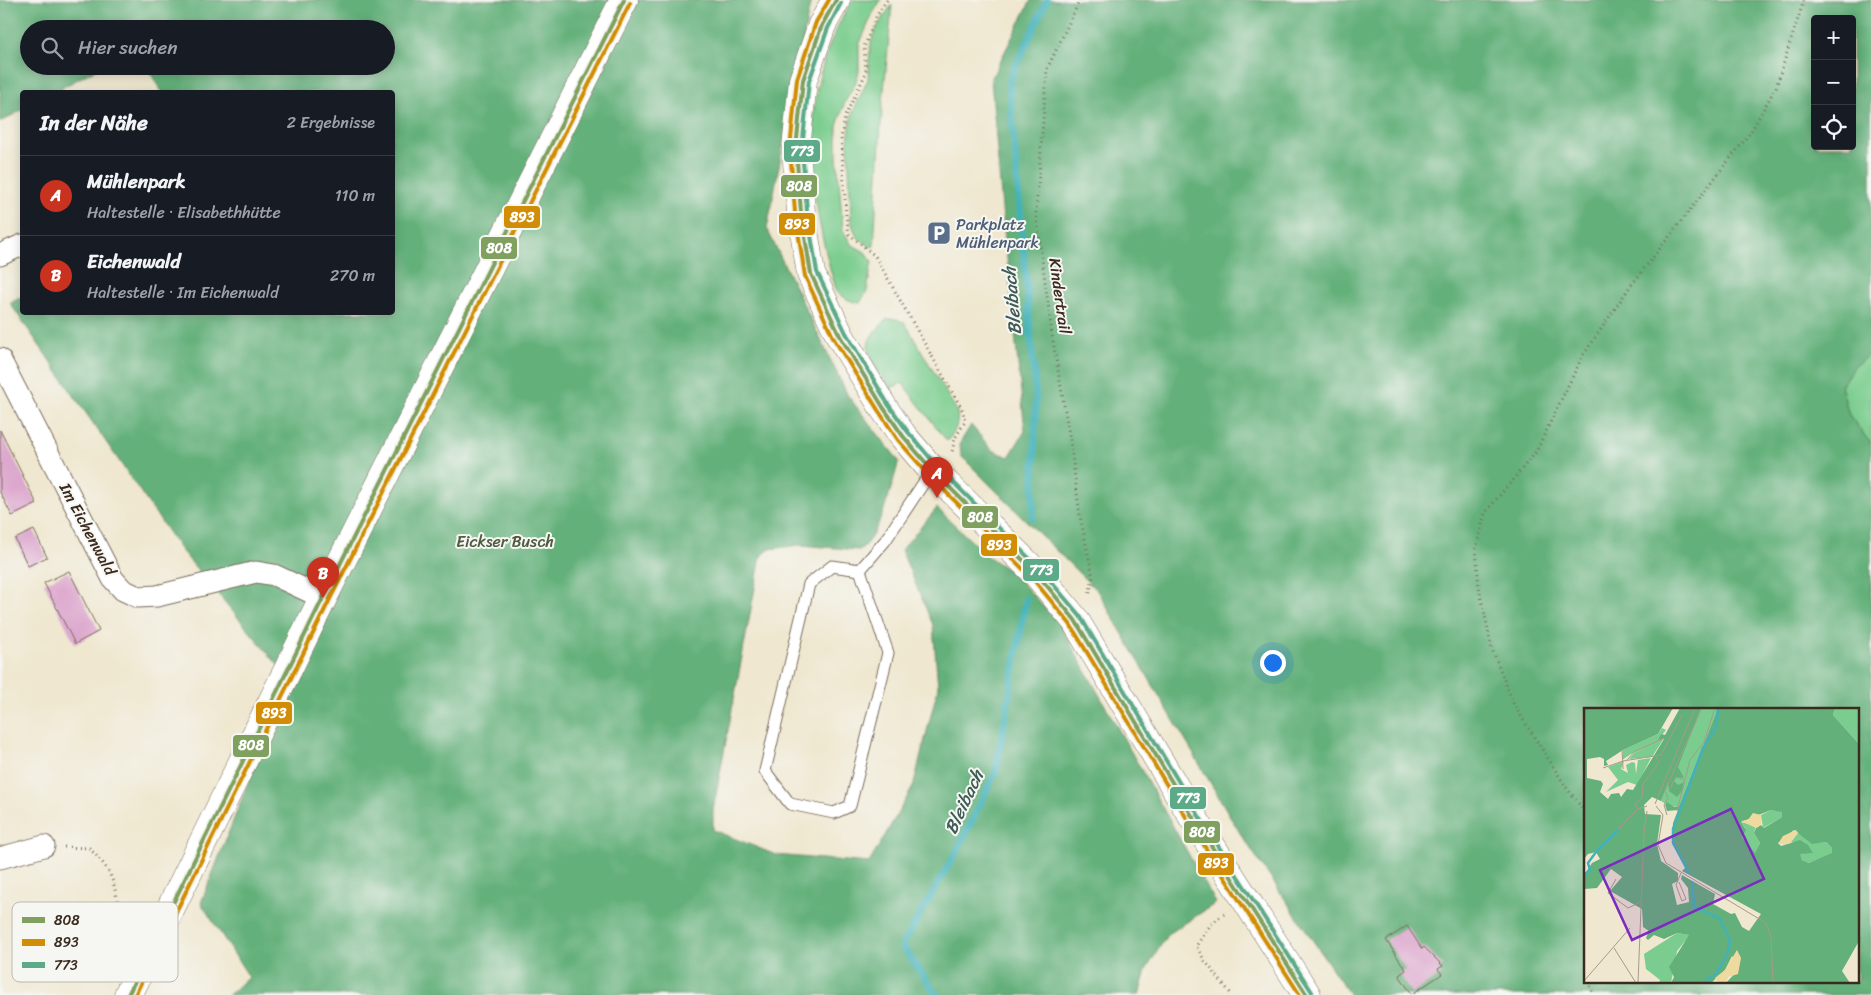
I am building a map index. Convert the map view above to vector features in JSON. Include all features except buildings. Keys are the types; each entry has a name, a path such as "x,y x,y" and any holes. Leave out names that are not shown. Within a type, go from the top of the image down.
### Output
{"main road":[{"path":"174,902 323,598 624,0"},
{"path":"836,0 822,25 803,80 796,149 801,212 811,274 840,336 903,436 942,462 1016,554 1038,575 1075,620 1194,819 1307,995"},
{"path":"128,995 134,982"}],"street":[{"path":"0,256 20,246"},
{"name":"Im Eichenwald","path":"0,359 113,579 124,590 138,597 157,596 256,572 274,575 323,598"},
{"path":"0,858 44,846"}],"lane":[{"path":"860,570 886,541 942,462"},
{"path":"832,566 860,570 888,653 850,806 834,812 790,804 765,771 809,584 832,566"}],"path":[{"path":"887,0 877,16 864,47 866,73 845,116 841,139 846,214 850,234 875,256 963,411 965,422 955,438 951,450 942,462"},
{"name":"Kindertrail","path":"1080,0 1047,69 1036,213 1053,341 1070,440 1080,516 1093,577 1089,599"},
{"path":"1584,811 1566,787 1514,705 1492,649 1479,587 1476,548 1485,513 1536,452 1582,357 1629,288 1750,133 1776,87 1804,0"},
{"path":"44,846 89,848 102,861 112,878 117,902"},
{"path":"1232,995 1205,961 1196,946 1211,924 1245,898"},
{"path":"1589,982 1593,995"}],"green space":[{"name":"Eickser Busch","path":"0,0 813,0 810,4 767,229 848,396 899,461 879,523 873,535 859,550 800,545 770,549 761,556 713,810 713,830 776,855 869,863 913,787 938,687 933,625 901,550 937,508 986,555 1014,574 1060,625 1216,903 1167,935 1146,970 1139,995 228,995 249,977 201,903 289,678 180,549 10,303 20,298 20,315 395,315 395,90 161,90 152,75 395,75 395,20 20,20 20,75 85,75 58,90 20,90 20,111 0,122"},
{"path":"853,0 881,0 859,45 859,72 845,102 837,126 837,156 843,230 851,244 865,252 872,261 867,291 860,303 846,299 836,289 818,216 813,179 812,142 814,105 822,68 834,34"},
{"path":"1031,0 1871,0 1871,353 1853,367 1841,386 1849,415 1871,444 1871,995 1350,995 1240,833 1098,592 961,456 960,443 971,425 992,450 1009,457 1025,431 1003,220 991,79"},
{"path":"892,5 881,122 874,246 871,247 857,237 851,222 848,140 852,114 868,79 870,47 874,33"},
{"path":"887,319 897,319 905,323 957,411 956,428 947,441 902,383 891,388 879,372 869,353 870,338"},
{"path":"1871,353 1871,444 1849,415 1841,386 1853,367"}],"waterway":[{"name":"Bleibach","path":"1033,518 1036,398 1009,81 1047,0"},
{"name":"Bleibach","path":"937,995 902,946 958,849 996,771 1026,599"}],"transit line":[{"name":"808","path":"174,902 323,598 624,0"},
{"name":"893","path":"829,0 816,22 797,79 790,149 795,212 805,276 834,339 898,440 928,474 1033,579 1070,624 1189,822 1300,995"},
{"name":"808","path":"836,0 822,25 803,80 796,149 801,212 811,274 840,336 903,436 932,470 1038,575 1075,620 1194,819 1307,995"},
{"name":"893","path":"178,908 329,601 630,3"},
{"name":"773","path":"841,3 828,28 809,81 802,149 807,211 817,272 846,333 888,404 908,432 937,466 1042,571 1080,616 1199,816 1312,992"},
{"name":"808","path":"128,995 134,982"},
{"name":"893","path":"135,995 141,982"}],"place":[{"name":"Parkplatz Mühlenpark","path":"939,233"},
{"name":"Mühlenpark","path":"937,498"},
{"name":"Eichenwald","path":"323,598"}]}
